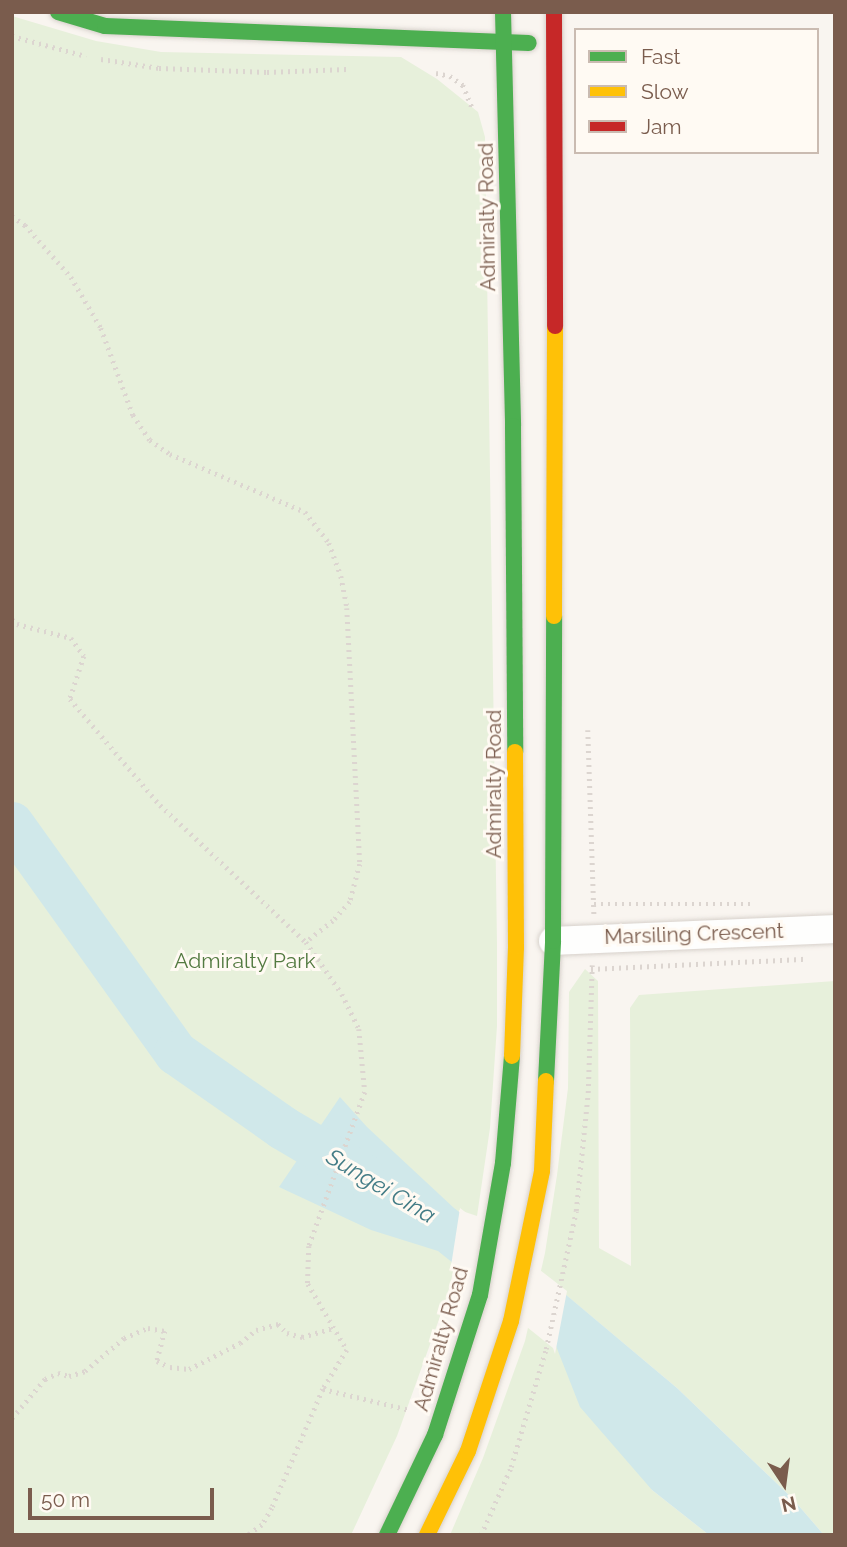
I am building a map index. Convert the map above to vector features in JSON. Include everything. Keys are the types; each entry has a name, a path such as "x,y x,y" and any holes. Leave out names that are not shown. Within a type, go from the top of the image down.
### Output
{"main road":[{"path":"58,12 105,26 504,44 555,42"},
{"name":"Admiralty Road","path":"387,1535 435,1435 480,1294 503,1163 511,1083 516,947 513,426 503,12"},
{"path":"427,1535 468,1451 511,1321 541,1171 553,941 554,12"}],"street":[{"name":"Marsiling Crescent","path":"553,941 835,929"}],"path":[{"path":"12,36 100,59 159,68 267,72 350,69"},
{"path":"433,72 450,76 463,85"},
{"path":"12,216 25,225 71,277 102,328 132,415 150,440 170,454 305,512 329,543 341,576 347,608 359,864 350,902 333,921 306,942"},
{"path":"12,619 18,624 71,638 83,656 70,699 160,806 306,942 342,994 359,1029 365,1091 309,1246 308,1284 347,1350 323,1389 272,1508 262,1525 248,1535"},
{"path":"594,904 754,904"},
{"path":"592,969 810,959"},
{"path":"481,1535 511,1467 546,1349 560,1283"},
{"path":"12,1418 45,1378 58,1373 69,1376 85,1371 124,1338 148,1328 165,1331 157,1361 170,1367 189,1369 240,1343 256,1330 278,1324 287,1334 302,1337 333,1328"},
{"path":"323,1389 412,1410"}],"green space":[{"name":"Admiralty Park","path":"12,16 96,41 161,52 401,57 437,79 478,112 485,137 497,944 497,1026 490,1128 477,1216 459,1210 451,1261 455,1265 446,1300 397,1436 351,1535 12,1535"},
{"path":"585,969 598,981 599,1248 631,1266 630,1008 639,995 835,981 835,1535 824,1535 792,1498 677,1388 566,1295 652,1490 709,1535 450,1535 483,1458 525,1341 545,1253 568,1088 569,992"}],"water":[{"path":"340,1097 367,1127 454,1208 546,1278 677,1388 792,1498 824,1535 709,1535 652,1490 580,1407 556,1346 438,1251 371,1230 279,1187"}],"pier":[{"path":"460,1208 567,1291 555,1354 553,1348 451,1266"}],"waterway":[{"name":"Sungei Cina","path":"12,824 176,1053 283,1128 361,1174"}],"traffic: fast":[{"path":"58,12 105,26 529,43"},
{"path":"503,12 513,426 515,752"},
{"path":"546,1081 553,941 554,616"},
{"path":"387,1535 435,1435 480,1295 503,1163 512,1056"}],"traffic: slow":[{"path":"554,616 555,326"},
{"path":"512,1056 516,947 515,752"},
{"path":"427,1535 468,1451 511,1321 542,1171 546,1081"}],"traffic: jam":[{"path":"554,12 555,326"}]}
